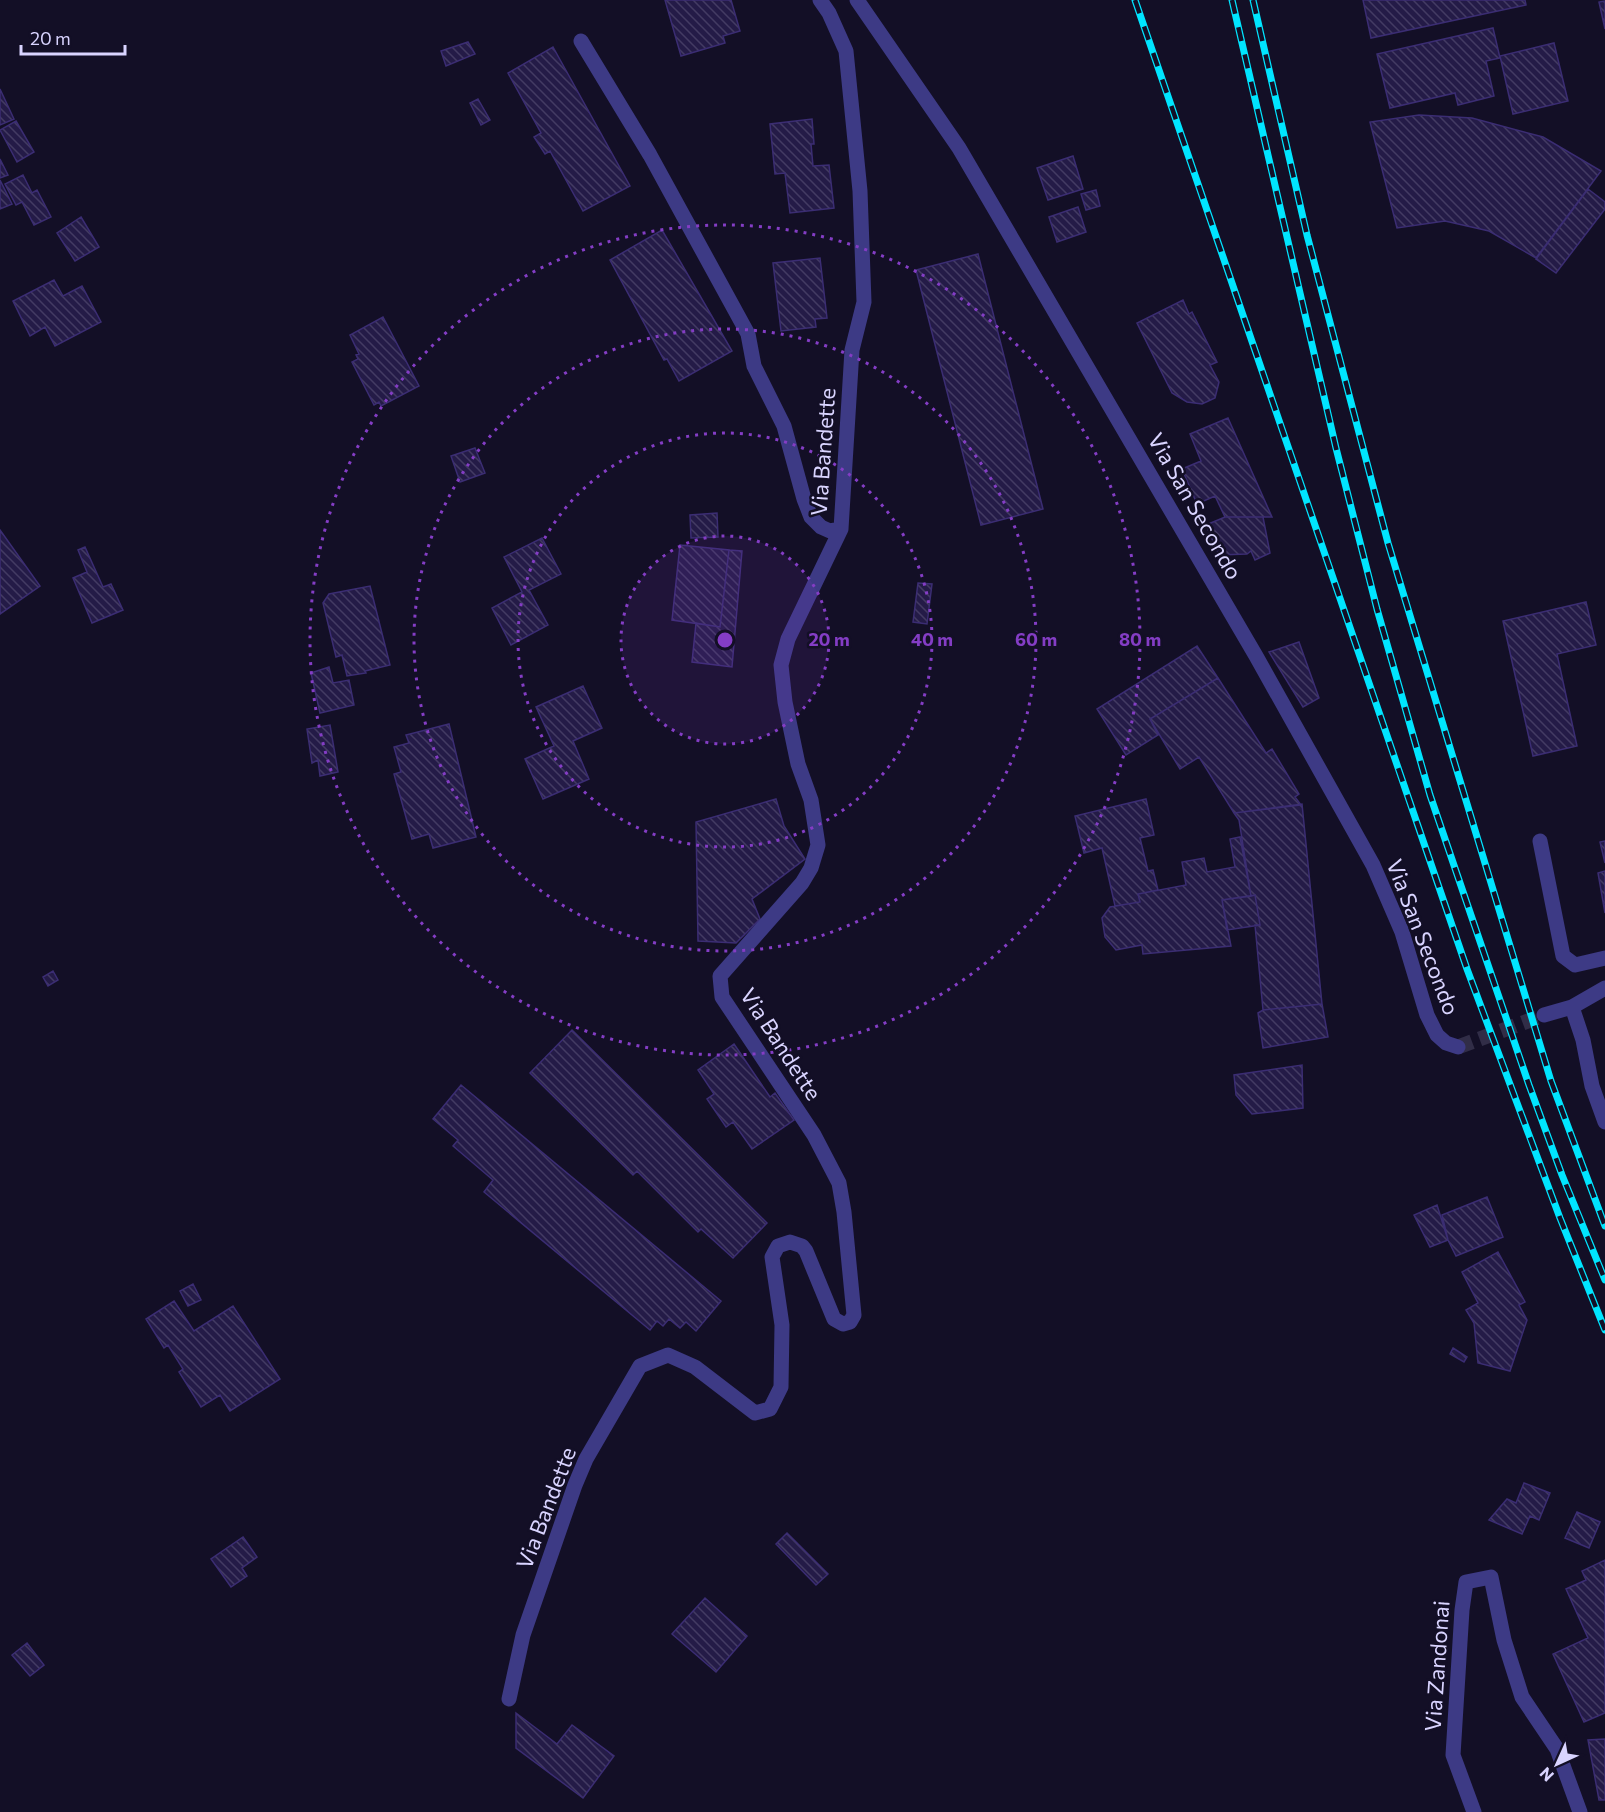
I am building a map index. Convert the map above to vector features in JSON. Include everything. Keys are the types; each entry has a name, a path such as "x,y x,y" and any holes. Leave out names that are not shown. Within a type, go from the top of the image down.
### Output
{"street":[{"name":"Via Bandette","path":"509,1699 523,1635 575,1485 606,1422 640,1366 668,1355 695,1367 754,1413 770,1408 781,1387 782,1346 782,1325 772,1257 778,1246 784,1244 796,1244 806,1251 834,1319 843,1324 850,1322 854,1315 839,1183 814,1135 722,997 720,976 802,883 811,868 818,844 810,800 798,764 785,702 781,665 788,639 841,529 852,350 864,302 860,191 846,51 829,13 820,0"},
{"name":"Via San Secondo","path":"857,0 959,148 1250,646 1373,865 1402,932 1427,1015 1437,1035 1446,1043 1458,1047"},
{"path":"581,41 650,155 748,334 754,366 784,426 811,517 821,527 831,531 841,529"},
{"path":"1540,841 1563,956 1575,965 1605,958"},
{"path":"1544,1015 1572,1007 1605,988"},
{"path":"1572,1007 1583,1040 1592,1086 1605,1122"},
{"name":"Via Zandonai","path":"1473,1812 1453,1755 1462,1610 1466,1582 1491,1577 1504,1640 1522,1697 1557,1749 1580,1812"}],"building":[{"path":"665,0 731,0 740,31 723,36 725,43 681,56"},
{"path":"1363,0 1525,0 1526,5 1371,38"},
{"path":"1605,1 1605,29 1599,2"},
{"path":"1493,28 1500,58 1486,61 1494,96 1458,105 1455,93 1390,108 1377,54"},
{"path":"468,42 475,54 446,66 441,51"},
{"path":"1554,43 1568,101 1513,114 1500,56"},
{"path":"553,47 630,186 583,211 550,151 545,154 534,137 541,133 508,73"},
{"path":"0,89 14,119 0,125"},
{"path":"478,99 490,120 481,125 470,103"},
{"path":"1419,115 1472,118 1543,137 1601,171 1536,258 1489,231 1445,221 1397,228 1370,122"},
{"path":"812,119 813,166 829,165 834,208 790,213 785,173 775,174 770,124"},
{"path":"16,121 34,152 17,162 0,130"},
{"path":"1073,156 1083,189 1048,200 1037,168"},
{"path":"0,159 8,175 0,178"},
{"path":"23,175 32,193 37,190 51,217 34,225 22,202 16,205 5,184"},
{"path":"0,180 12,204 0,209"},
{"path":"1588,189 1605,202 1605,209 1556,273 1536,259"},
{"path":"1096,190 1100,206 1086,210 1081,194"},
{"path":"1078,207 1086,232 1057,242 1049,217"},
{"path":"81,217 99,247 75,261 57,233"},
{"path":"662,230 732,351 679,381 667,359 664,360 610,260"},
{"path":"978,254 1043,509 981,525 916,270"},
{"path":"820,258 827,318 815,319 816,327 781,331 773,263"},
{"path":"54,280 63,296 82,286 101,322 55,346 45,327 30,336 13,301"},
{"path":"1183,300 1189,314 1192,312 1217,362 1210,365 1219,382 1215,398 1202,404 1187,402 1172,393 1137,323"},
{"path":"383,317 419,386 381,406 379,402 374,405 352,362 358,359 356,355 359,354 350,335"},
{"path":"1228,418 1272,517 1225,517 1215,496 1197,504 1182,469 1201,461 1190,434"},
{"path":"475,448 485,473 460,482 451,456"},
{"path":"717,513 718,537 691,538 690,515"},
{"path":"1225,517 1263,517 1270,553 1255,560 1251,551 1247,554 1219,555 1206,525"},
{"path":"0,530 40,586 0,614"},
{"path":"542,538 561,574 529,590 548,625 511,645 492,608 522,592 504,557"},
{"path":"680,545 729,550 720,627 672,620"},
{"path":"85,547 103,587 111,584 123,610 92,623 73,578 87,572 78,550"},
{"path":"729,550 742,551 732,667 692,662 696,623 720,627"},
{"path":"918,583 932,584 927,624 913,622"},
{"path":"370,586 390,665 365,671 366,673 347,676 342,655 336,657 323,603 329,594"},
{"path":"1586,602 1596,645 1557,654 1577,746 1533,756 1503,621"},
{"path":"1299,642 1319,698 1303,707 1269,652"},
{"path":"1197,646 1218,678 1150,719 1158,735 1126,755 1097,709"},
{"path":"329,667 333,683 349,680 354,705 320,713 311,673"},
{"path":"1218,678 1266,753 1272,749 1299,794 1295,797 1301,805 1234,813 1199,757 1180,769 1150,719"},
{"path":"583,686 602,728 573,741 589,779 543,799 525,759 554,746 536,707"},
{"path":"449,724 476,837 433,848 429,834 412,839 394,774 401,772 394,747 409,743 406,735"},
{"path":"330,725 338,772 320,776 318,760 312,763 307,729"},
{"path":"776,799 784,826 805,859 752,899 760,919 736,943 698,941 696,822"},
{"path":"1146,799 1154,835 1140,838 1148,871 1153,870 1158,890 1138,894 1140,902 1115,906 1102,848 1084,853 1075,816"},
{"path":"1302,804 1322,1004 1263,1010 1255,925 1260,925 1255,895 1251,896 1239,820 1234,813"},
{"path":"1240,837 1251,896 1222,900 1231,946 1143,954 1142,945 1116,950 1105,937 1102,918 1110,907 1140,902 1138,894 1186,885 1182,862 1204,858 1207,872 1235,867 1230,839"},
{"path":"1605,841 1605,863 1600,842"},
{"path":"1605,871 1605,913 1598,873"},
{"path":"1255,895 1260,925 1227,930 1222,900"},
{"path":"53,971 58,980 48,986 43,977"},
{"path":"1322,1004 1328,1037 1263,1048 1258,1013 1263,1010"},
{"path":"572,1030 767,1223 733,1258 701,1229 698,1232 637,1171 633,1175 530,1073"},
{"path":"734,1044 770,1097 775,1093 794,1120 752,1149 733,1122 726,1127 707,1099 714,1094 698,1070"},
{"path":"1302,1065 1303,1108 1252,1114 1236,1095 1234,1075"},
{"path":"461,1085 721,1301 696,1331 686,1322 680,1328 669,1319 663,1326 657,1321 650,1330 484,1192 493,1180 453,1146 458,1140 433,1119"},
{"path":"1487,1197 1503,1237 1456,1256 1448,1240 1442,1215"},
{"path":"1437,1205 1448,1240 1430,1247 1414,1215"},
{"path":"1498,1252 1525,1302 1519,1305 1527,1320 1510,1371 1478,1363 1474,1323 1466,1310 1478,1303 1462,1272"},
{"path":"193,1284 201,1300 188,1306 180,1291"},
{"path":"174,1301 194,1331 233,1306 280,1379 230,1411 220,1395 201,1407 179,1372 183,1369 168,1345 164,1348 146,1319"},
{"path":"1453,1348 1467,1357 1464,1362 1450,1354"},
{"path":"1524,1483 1550,1493 1539,1520 1530,1516 1522,1534 1489,1520 1507,1499 1516,1503"},
{"path":"1577,1512 1600,1522 1589,1548 1565,1538"},
{"path":"787,1533 828,1574 816,1585 776,1544"},
{"path":"243,1537 257,1557 242,1568 247,1576 231,1587 211,1559"},
{"path":"1605,1560 1605,1713 1584,1722 1553,1654 1588,1638 1566,1589 1586,1580 1582,1571"},
{"path":"705,1598 747,1636 716,1672 672,1634"},
{"path":"27,1643 44,1665 30,1676 12,1655"},
{"path":"516,1713 557,1744 572,1725 614,1756 583,1798 516,1748"},
{"path":"1605,1739 1605,1800 1599,1800 1588,1740"}],"tunnel":[{"path":"1458,1047 1544,1015"}],"railway":[{"path":"1135,0 1467,969 1560,1218 1605,1330"},
{"path":"1232,0 1336,448 1377,609 1430,795 1529,1085 1562,1175 1605,1280"},
{"path":"1253,0 1307,235 1388,543 1551,1081 1605,1226"}]}
